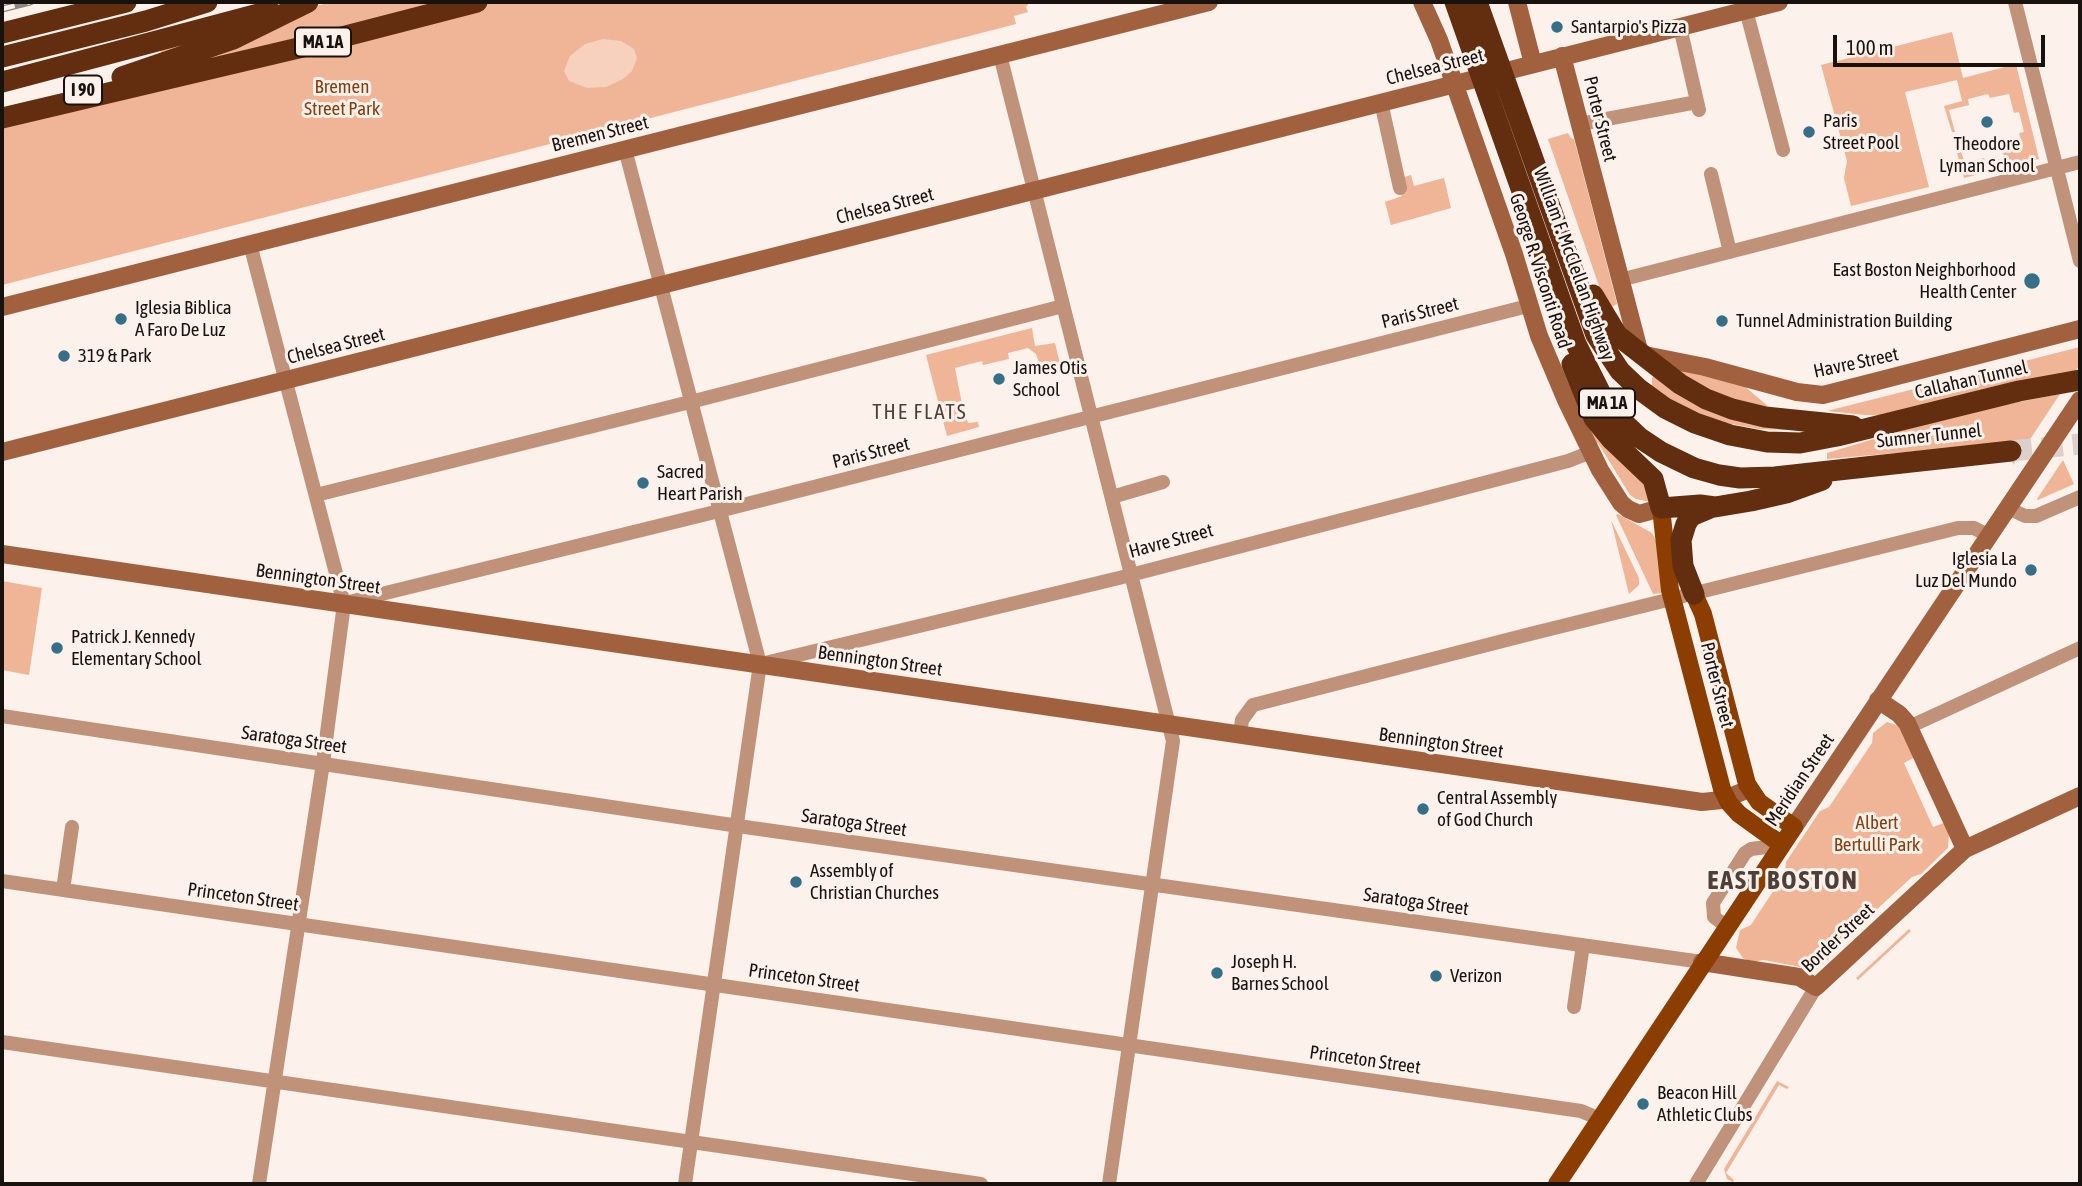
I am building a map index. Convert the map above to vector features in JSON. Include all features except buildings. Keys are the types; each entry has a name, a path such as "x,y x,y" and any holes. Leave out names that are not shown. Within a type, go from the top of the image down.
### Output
{"highway":[{"path":"2,33 126,2"},
{"path":"2,57 146,21 207,2"},
{"name":"MA 1A","path":"2,82 302,2"},
{"name":"I 90","path":"2,117 166,72 308,2"},
{"name":"MA 1A","path":"166,72 477,2"},
{"name":"William F. McClellan Highway","path":"1455,2 1569,258 1594,329 1609,357 1634,384 1671,411 1724,433 1781,443 1812,441 1873,427"},
{"name":"William F. McClellan Highway","path":"1477,2 1519,148 1540,242 1572,332 1592,378 1613,410 1645,441 1684,464 1724,476 1775,477 1853,468"},
{"path":"1540,242 1546,287 1586,403 1607,436 1655,482 1661,509 1700,505 1715,507"},
{"path":"1569,258 1611,329 1640,354 1693,392 1724,407 1783,420 1873,427"},
{"name":"Callahan Tunnel","path":"1873,427 1994,397 2080,380"},
{"name":"Sumner Tunnel","path":"1853,468 2011,451"},
{"path":"1694,594 1682,561 1682,535 1691,516 1715,507 1780,495 1853,468"}],"main road":[{"name":"Bremen Street","path":"2,307 1209,2"},
{"name":"George R. Visconti Road","path":"1422,2 1454,84 1554,376 1591,452 1617,497 1626,508 1639,514 1661,509"},
{"path":"1430,19 1446,2"},
{"path":"1517,2 1533,64"},
{"name":"Chelsea Street","path":"2,452 1779,2"},
{"name":"Porter Street","path":"1562,56 1640,354"},
{"name":"Havre Street","path":"1640,354 1706,367 1797,392 1823,395 2080,328"},
{"name":"Meridian Street","path":"1556,1184 2080,400"},
{"name":"Porter Street","path":"1661,509 1673,600 1720,784 1727,799 1744,818 1782,845"},
{"name":"Bennington Street","path":"2,554 1702,802 1727,799 1749,789"},
{"name":"Porter Street","path":"1694,594 1703,614 1749,789"},
{"path":"1878,700 1899,714 1909,727 1965,849"},
{"path":"1749,789 1759,802 1794,827"},
{"name":"Border Street","path":"1816,987 1965,849 2080,796"},
{"path":"1702,962 1799,977 1816,987"}],"street":[{"path":"2015,2 2080,261"},
{"path":"1746,10 1783,150"},
{"path":"1580,124 1698,106 1680,27"},
{"path":"999,55 1174,746 1109,1184"},
{"path":"1381,102 1400,188"},
{"path":"625,149 760,664 685,1184"},
{"path":"1620,280 2080,162"},
{"path":"1711,174 1730,252"},
{"path":"250,244 344,604 323,763 259,1184"},
{"path":"316,495 1063,306"},
{"name":"Paris Street","path":"344,604 1528,306"},
{"name":"Havre Street","path":"760,664 1131,573 1567,461 1591,452"},
{"path":"1112,497 1163,482"},
{"path":"2008,508 2025,516 2036,516 2080,497"},
{"path":"1240,734 1242,720 1254,705 1958,528 1974,528 1989,536"},
{"path":"1909,727 2080,648"},
{"name":"Saratoga Street","path":"2,716 737,826 1702,962"},
{"path":"63,890 72,827"},
{"path":"1726,926 1714,917 1713,902 1745,853 1751,849 1782,845"},
{"name":"Princeton Street","path":"2,881 1581,1111 1600,1119"},
{"path":"1574,1007 1583,946"},
{"name":"Border Street","path":"1696,1184 1816,987"},
{"path":"2,1042 981,1184"}],"green space":[{"name":"Bremen Street Park","path":"331,2 1030,2 1026,7 1028,12 1014,16 1016,24 2,285 2,127 169,84 160,49"},
{"path":"1952,32 1963,78 2016,64 2039,159 1964,178 1957,153 1961,152 1965,163 1984,158 1986,163 2004,158 2003,153 2023,147 2019,133 2024,132 2019,112 2014,113 2009,94 1990,98 1988,94 1968,99 1969,105 1949,110 1955,132 1952,132 1944,106 1962,101 1957,80 1905,92 1929,187 1851,206 1844,178 1847,161 1821,65"},
{"path":"1568,133 1574,139 1617,304 1607,309 1548,139"},
{"path":"1411,175 1414,186 1444,178 1451,208 1391,225 1385,202 1402,196 1397,179"},
{"path":"1032,328 1035,346 1055,343 1060,364 1041,368 1036,354 1028,348 1008,353 1009,359 983,365 982,361 955,368 968,423 978,422 979,427 947,436 926,355"},
{"path":"2080,347 2080,364 2075,372 1998,386 1886,415 1827,411"},
{"path":"1679,367 1743,385 1769,407 1728,400 1677,371"},
{"path":"1656,373 1790,430 1759,429 1726,423 1697,413 1652,387 1652,378"},
{"path":"2060,394 2013,465 2010,443 1827,459 1827,453 1904,430 1998,406"},
{"path":"1595,431 1642,480 1651,502 1630,495 1598,443 1596,444 1591,433"},
{"path":"2063,460 2074,484 2038,500 2037,499"},
{"path":"1616,515 1652,533 1659,546 1662,593 1653,594"},
{"path":"1611,520 1639,578 1639,585 1629,594"},
{"path":"2,581 42,588 29,675 2,670"},
{"name":"Albert Bertulli Park","path":"1887,722 1899,726 1915,757 1904,763 1933,827 1944,823 1949,832 1948,848 1837,946 1833,955 1816,970 1764,960 1751,962 1743,958 1736,948 1740,930 1751,925 1785,873 1786,862 1820,811 1829,807 1872,743 1873,733"},
{"path":"1909,929 1911,931 1858,980 1856,978"},
{"path":"1777,1081 1789,1087 1787,1089 1779,1085 1726,1173 1733,1182 1727,1179 1724,1169"}],"shaded area":[{"path":"603,39 621,41 634,49 637,58 632,71 606,87 587,88 569,81 564,71 570,56 585,44"}],"tunnel":[{"path":"2011,451 2080,444"}],"railway":[{"path":"2,9 30,2"}],"place":[{"name":"Santarpio's Pizza","path":"1557,27"},
{"name":"Theodore Lyman School","path":"1987,122"},
{"name":"Paris Street Pool","path":"1809,132"},
{"name":"East Boston Neighborhood Health Center","path":"2032,281"},
{"name":"Iglesia Biblica A Faro De Luz","path":"121,319"},
{"name":"Tunnel Administration Building","path":"1722,321"},
{"name":"319 & Park","path":"64,356"},
{"name":"James Otis School","path":"999,379"},
{"name":"Sacred Heart Parish","path":"643,483"},
{"name":"Iglesia La Luz Del Mundo","path":"2031,570"},
{"name":"Patrick J. Kennedy Elementary School","path":"57,648"},
{"name":"Central Assembly of God Church","path":"1423,809"},
{"name":"Assembly of Christian Churches","path":"796,882"},
{"name":"Joseph H. Barnes School","path":"1217,973"},
{"name":"Verizon","path":"1436,976"},
{"name":"Beacon Hill Athletic Clubs","path":"1643,1104"}],"district":[{"name":"THE FLATS","path":"920,412"},
{"name":"EAST BOSTON","path":"1783,881"}]}
